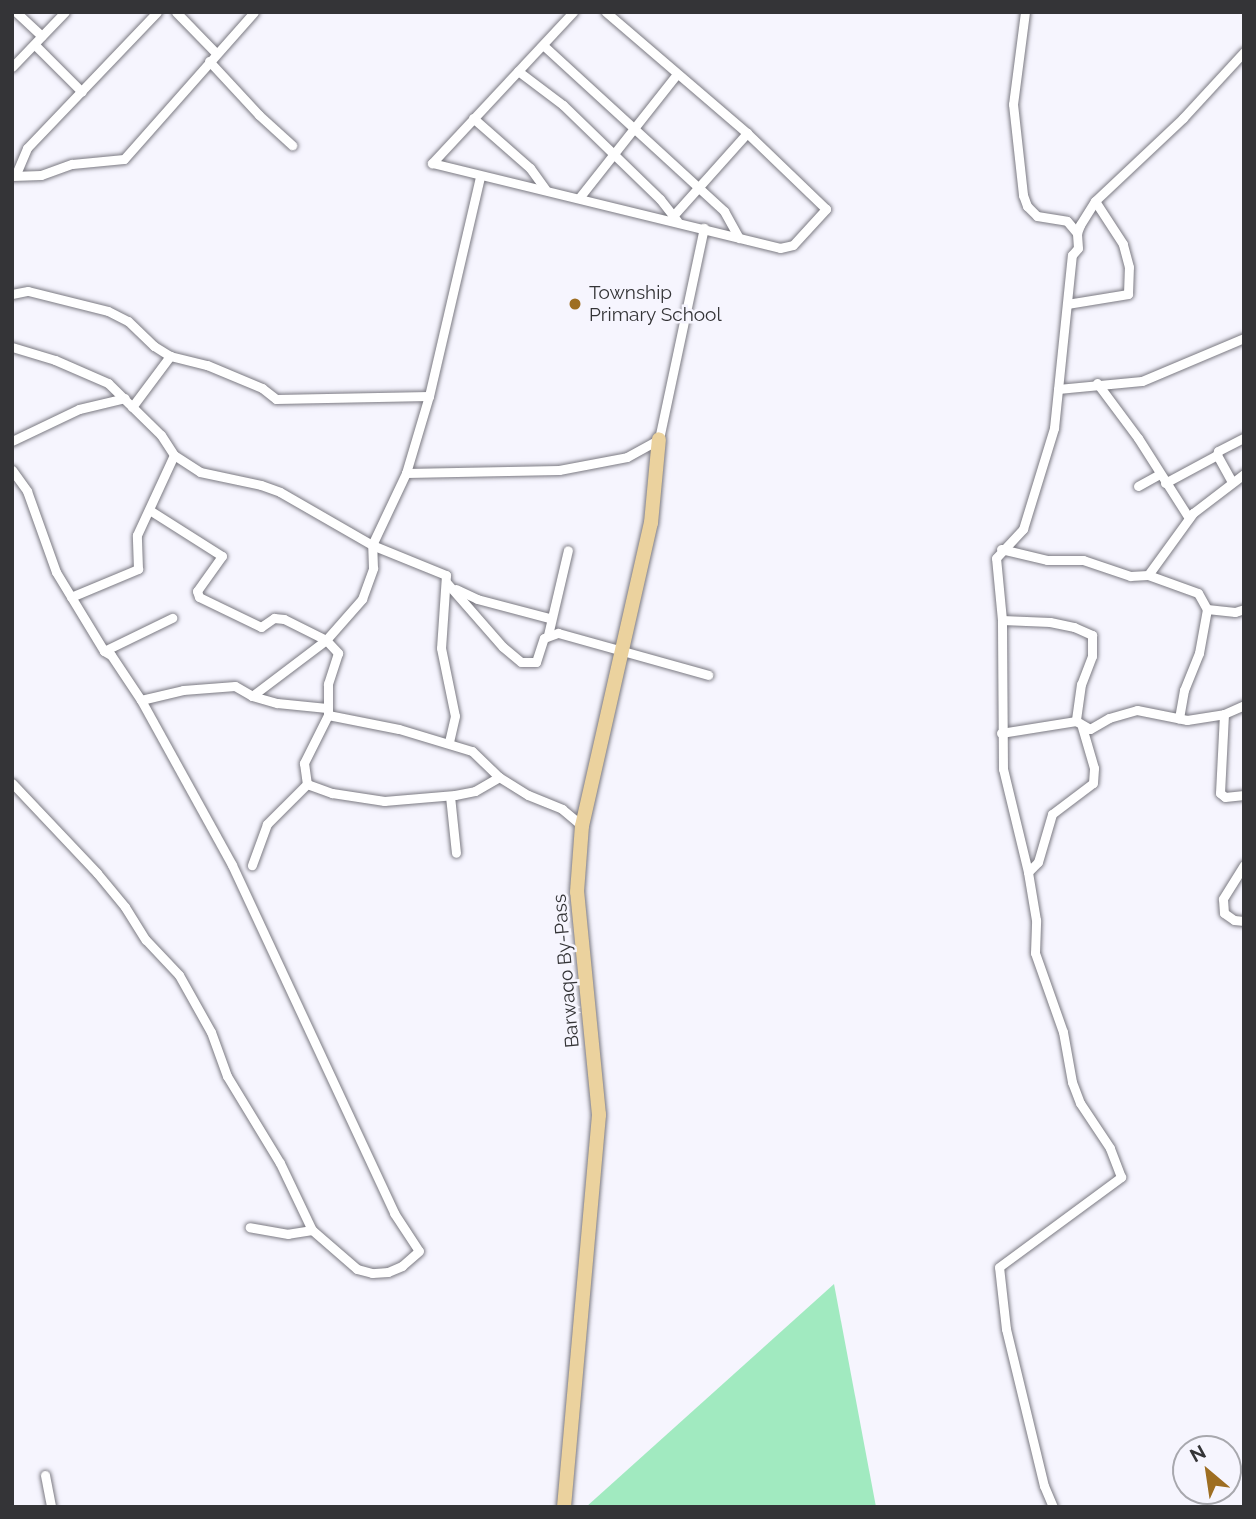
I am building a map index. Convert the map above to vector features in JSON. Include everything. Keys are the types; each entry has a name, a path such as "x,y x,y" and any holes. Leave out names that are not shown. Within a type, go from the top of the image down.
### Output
{"highway":[{"name":"Barwaqo By-Pass","path":"564,1507 598,1115 577,892 582,826 651,523 659,439"}],"street":[{"path":"16,12 41,36"},
{"path":"12,67 65,12"},
{"path":"157,12 27,148 14,175 41,176 72,164 124,159 254,12"},
{"path":"176,12 216,52"},
{"path":"573,12 432,163 675,220 780,248 793,246 826,209 747,133 606,12"},
{"path":"1025,12 1013,104 1023,195 1027,206 1037,216 1067,221 1077,233"},
{"path":"35,45 82,92"},
{"path":"543,45 598,92 632,130 663,152 724,211 739,238"},
{"path":"1053,1507 1044,1486 1006,1329 999,1268 1121,1177 1110,1148 1080,1103 1072,1082 1063,1032 1035,953 1036,920 1028,872 1003,769 1002,620 996,558 1001,550 1020,534 1029,514 1054,428 1073,255 1078,247 1077,233 1096,201 1183,118 1244,52"},
{"path":"209,61 259,115 292,145"},
{"path":"519,71 563,105 660,199 675,220"},
{"path":"579,198 677,74"},
{"path":"473,118 530,169 545,189"},
{"path":"675,220 747,133"},
{"path":"252,696 326,640 362,599 373,568 372,545 407,472 429,396 480,176"},
{"path":"1067,304 1128,294 1129,267 1123,244 1096,201"},
{"path":"407,472 559,470 626,457 659,439 704,228"},
{"path":"12,294 28,291 108,311 128,321 154,346 170,356 207,365 262,388 276,399 429,396"},
{"path":"1058,389 1149,379 1244,338"},
{"path":"12,347 92,375 125,398 161,435 174,455 200,471 280,492 372,545 446,575 449,585 441,648 455,716 449,743"},
{"path":"132,407 170,356"},
{"path":"1097,383 1138,438 1189,518"},
{"path":"12,440 79,409 125,398"},
{"path":"1165,483 1244,438"},
{"path":"71,597 136,570 139,566 137,535 174,455"},
{"path":"1217,455 1232,482"},
{"path":"12,470 27,491 40,535 71,597 104,651 111,655 142,700 232,865 394,1213 419,1251 402,1266 388,1272 372,1273 357,1269 312,1230 280,1164 227,1076 211,1032 185,984 159,951 146,940 125,907 97,873 12,783"},
{"path":"1138,486 1160,474"},
{"path":"1148,575 1189,518 1244,474"},
{"path":"150,511 222,556 197,591 199,597 261,627 274,618 284,619 326,640 338,653 330,674 327,712 304,763 307,784"},
{"path":"449,585 503,647 521,662 536,662 548,635 568,550"},
{"path":"1001,550 1047,559 1083,560 1130,576 1148,575 1198,593 1207,609 1199,653 1184,690 1179,719"},
{"path":"449,585 477,598 550,618"},
{"path":"1207,609 1235,612 1244,609"},
{"path":"104,651 172,618"},
{"path":"1002,620 1050,622 1074,627 1092,635 1092,656 1082,684 1079,724 1094,768 1093,783 1052,814 1038,862 1028,872"},
{"path":"548,635 558,633 708,676"},
{"path":"142,700 183,690 235,686 252,696 449,743 472,751 499,777 528,795 562,809 582,826"},
{"path":"1001,733 1079,724 1090,729 1109,718 1136,710 1179,719 1224,714 1244,705"},
{"path":"1224,714 1220,793 1226,797 1244,794"},
{"path":"307,784 332,793 371,801 450,796 475,791 499,777"},
{"path":"253,865 267,824 307,784"},
{"path":"450,796 456,853"},
{"path":"1244,865 1223,899 1224,913 1234,920 1244,921"},
{"path":"250,1227 288,1234 312,1230"},
{"path":"45,1475 51,1507"}],"green space":[{"path":"834,1284 876,1507 586,1507"}],"place":[{"name":"Township Primary School","path":"575,304"}]}
